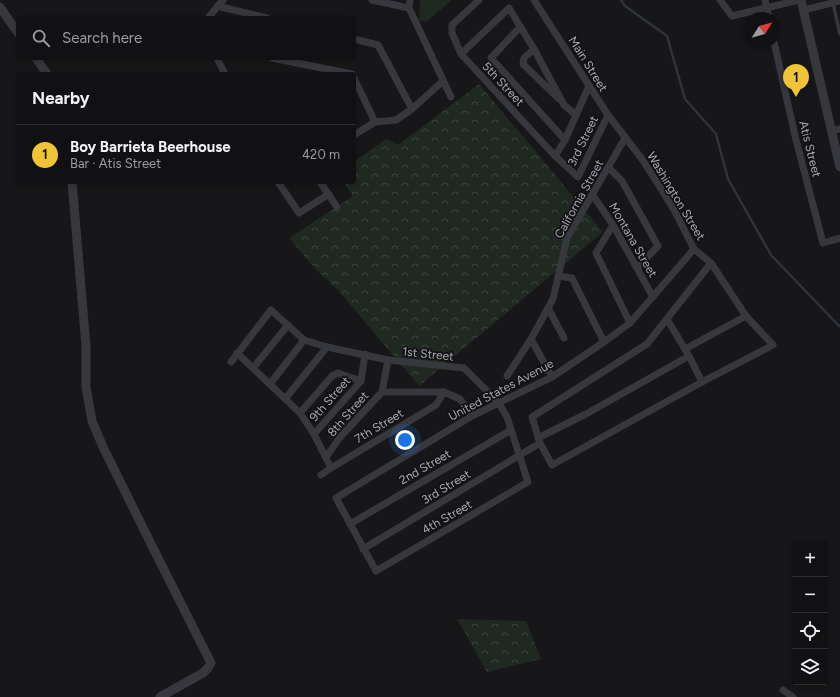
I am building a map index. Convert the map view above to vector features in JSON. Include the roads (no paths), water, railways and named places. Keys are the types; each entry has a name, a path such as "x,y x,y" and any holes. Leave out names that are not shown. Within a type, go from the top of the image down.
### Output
{"street":[{"path":"210,16 222,0"},
{"path":"372,0 409,8"},
{"path":"410,0 409,8 451,97"},
{"name":"5th Street","path":"479,0 452,25 452,33 460,54 555,156 578,176"},
{"name":"Main Street","path":"534,0 608,115 625,138"},
{"path":"720,0 732,16 800,0 836,130 840,167"},
{"path":"765,0 767,12"},
{"path":"804,10 836,1"},
{"path":"217,6 259,16"},
{"path":"0,7 16,30"},
{"path":"460,54 508,8 534,49 564,105"},
{"path":"520,27 491,58 566,140"},
{"path":"356,40 378,45 412,109"},
{"name":"Atis Street","path":"775,48 796,140 823,243 840,238"},
{"path":"534,49 524,58 524,64 564,105 576,115"},
{"path":"37,60 46,72"},
{"path":"218,60 224,72"},
{"path":"282,60 342,72"},
{"path":"356,133 375,122 396,120 412,109 443,81"},
{"path":"356,82 375,122"},
{"path":"555,156 566,140 589,86"},
{"name":"3rd Street","path":"578,176 608,115"},
{"name":"California Street","path":"507,376 532,339 553,299 567,238 592,194 609,168 625,138"},
{"name":"Washington Street","path":"625,138 642,158 673,208 694,249 711,263 746,316 773,346 702,382"},
{"path":"609,168 622,181 658,246 637,268"},
{"path":"72,184 86,346 86,387 92,421 103,447 211,663 203,672 160,697"},
{"path":"279,184 299,213 329,194"},
{"path":"322,184 337,207"},
{"name":"Montana Street","path":"592,194 613,225 653,297"},
{"path":"613,225 596,252 630,323"},
{"name":"United States Avenue","path":"350,524 336,498 472,416 552,377 604,342 630,323 694,249"},
{"path":"667,319 702,382 552,465 539,441 532,417 647,344 711,263"},
{"path":"558,276 572,278 604,342"},
{"path":"548,308 564,338"},
{"name":"1st Street","path":"237,354 271,310 304,340 328,347 388,360 464,368 499,403 507,417 528,482"},
{"path":"539,441 746,316"},
{"path":"253,368 288,325"},
{"path":"532,339 552,377"},
{"path":"270,384 304,340"},
{"path":"285,400 328,347"},
{"path":"231,362 237,354 300,413 314,434 331,468"},
{"name":"9th Street","path":"314,434 361,381 365,354"},
{"name":"8th Street","path":"326,457 342,436 382,392 388,360"},
{"path":"300,413 332,376 338,373 361,381"},
{"path":"382,392 444,392 460,398 472,416"},
{"name":"7th Street","path":"320,475 436,405 444,392"},
{"name":"2nd Street","path":"350,524 511,430"},
{"name":"3rd Street","path":"363,549 520,455 539,441"},
{"name":"4th Street","path":"363,549 376,571 528,482"},
{"path":"350,524 363,549"},
{"path":"784,690 793,697"}],"lane":[{"path":"836,1 840,34"}],"waterway":[{"path":"621,0 625,6 667,36 685,99 716,134 728,179 771,255 840,327"}],"place":[{"name":"Boy Barrieta Beerhouse","path":"796,97"}]}
